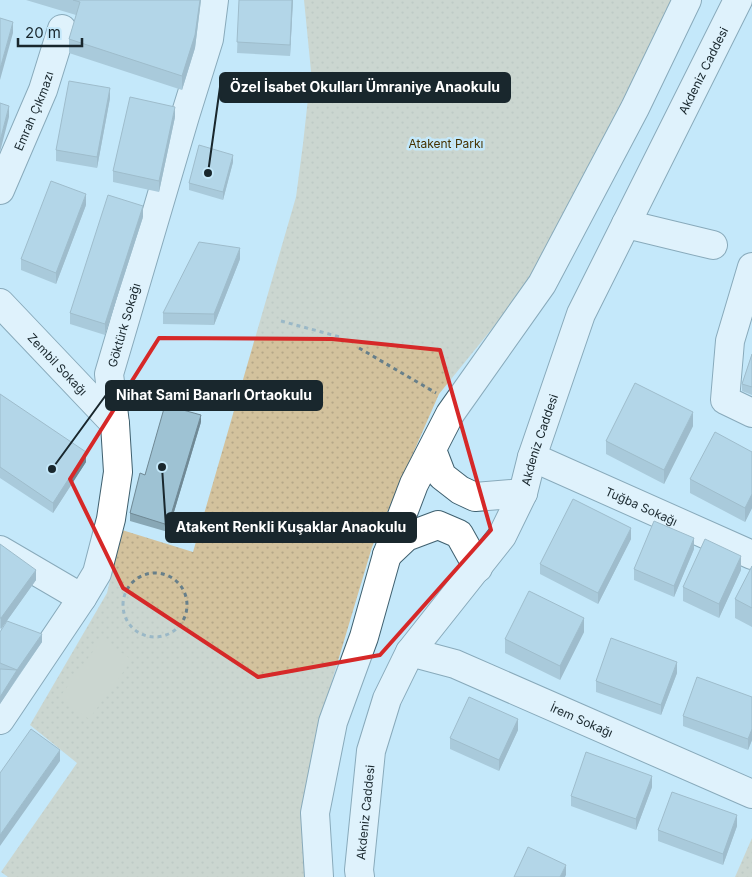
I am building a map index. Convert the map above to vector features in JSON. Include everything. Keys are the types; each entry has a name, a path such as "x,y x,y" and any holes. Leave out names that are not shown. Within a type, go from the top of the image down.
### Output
{"main road":[{"name":"Göktürk Sokağı","path":"0,720 97,573 111,519 118,472 109,374 185,116 210,39 214,0"},
{"path":"319,877 315,813 333,722 364,637 388,555 414,484 450,414 542,284 636,108 687,0"},
{"name":"Akdeniz Caddesi","path":"363,875 371,752 387,699 410,652 502,536 523,493 532,457 581,314 738,0"},
{"name":"Emrah Çıkmazı","path":"0,190 43,90 62,29"},
{"path":"626,224 713,245"},
{"path":"752,267 730,341 725,400 752,413"},
{"name":"Zembil Sokağı","path":"0,303 115,424"},
{"path":"432,450 442,476 460,490 475,497 523,493"},
{"name":"Tuğba Sokağı","path":"532,457 752,555"},
{"path":"388,555 406,537 438,526 459,534 478,568"},
{"path":"0,550 82,598"},
{"name":"İrem Sokağı","path":"410,652 454,664 752,794"}],"path":[{"path":"281,321 340,337"},
{"path":"359,348 457,406"},
{"path":"151,574 161,574 179,584 187,602 183,621 176,630 156,637 145,635 135,630 128,622 124,612 124,600 127,590 142,576 151,574"}],"highlighted area":[{"path":"159,338 332,339 440,350 491,530 380,655 258,677 123,588 70,479"}],"green space":[{"name":"Atakent Parkı","path":"304,0 679,0 533,278 439,394 372,547 332,681 307,792 312,877 8,877 1,872 77,763 30,725 107,593 122,530 193,552 296,197 311,71"},
{"path":"102,639 132,660 89,719 59,698"},
{"path":"752,838 752,877 735,877"}],"building":[{"path":"73,0 200,0 195,35 182,76 69,39 80,2"},
{"path":"239,0 292,0 290,45 237,42"},
{"path":"0,18 13,22 0,69"},
{"path":"69,81 110,88 97,157 56,150"},
{"path":"130,97 175,107 159,181 113,171"},
{"path":"0,103 9,106 0,141"},
{"path":"199,145 233,155 223,192 189,183"},
{"path":"51,181 86,194 56,273 21,259"},
{"path":"108,195 143,206 105,324 70,313"},
{"path":"199,242 240,248 214,314 163,313"},
{"path":"752,354 752,387 742,384"},
{"path":"635,383 693,412 664,470 606,441"},
{"path":"0,394 86,452 53,503 0,467"},
{"path":"165,405 201,415 168,525 130,513 140,473 145,475"},
{"path":"715,432 752,452 752,494 745,508 690,479"},
{"path":"573,499 631,528 598,593 540,564"},
{"path":"654,521 694,538 674,586 634,569"},
{"path":"705,539 741,556 719,604 683,587"},
{"path":"0,544 36,570 1,618 0,618"},
{"path":"752,566 752,608 735,599"},
{"path":"529,591 584,618 560,666 505,639"},
{"path":"7,621 42,634 17,670 0,663 0,632"},
{"path":"611,638 677,662 661,705 596,681"},
{"path":"0,669 17,670 0,697"},
{"path":"697,677 752,697 752,729 748,739 683,716"},
{"path":"469,697 518,719 499,760 450,738"},
{"path":"31,729 60,750 0,835 0,773"},
{"path":"586,752 652,776 636,819 571,796"},
{"path":"672,792 737,815 723,854 658,830"},
{"path":"528,847 566,865 560,877 514,877"}],"place":[{"name":"Özel İsabet Okulları Ümraniye Anaokulu","path":"208,173"},
{"name":"Atakent Renkli Kuşaklar Anaokulu","path":"162,467"},
{"name":"Nihat Sami Banarlı Ortaokulu","path":"52,469"}]}
